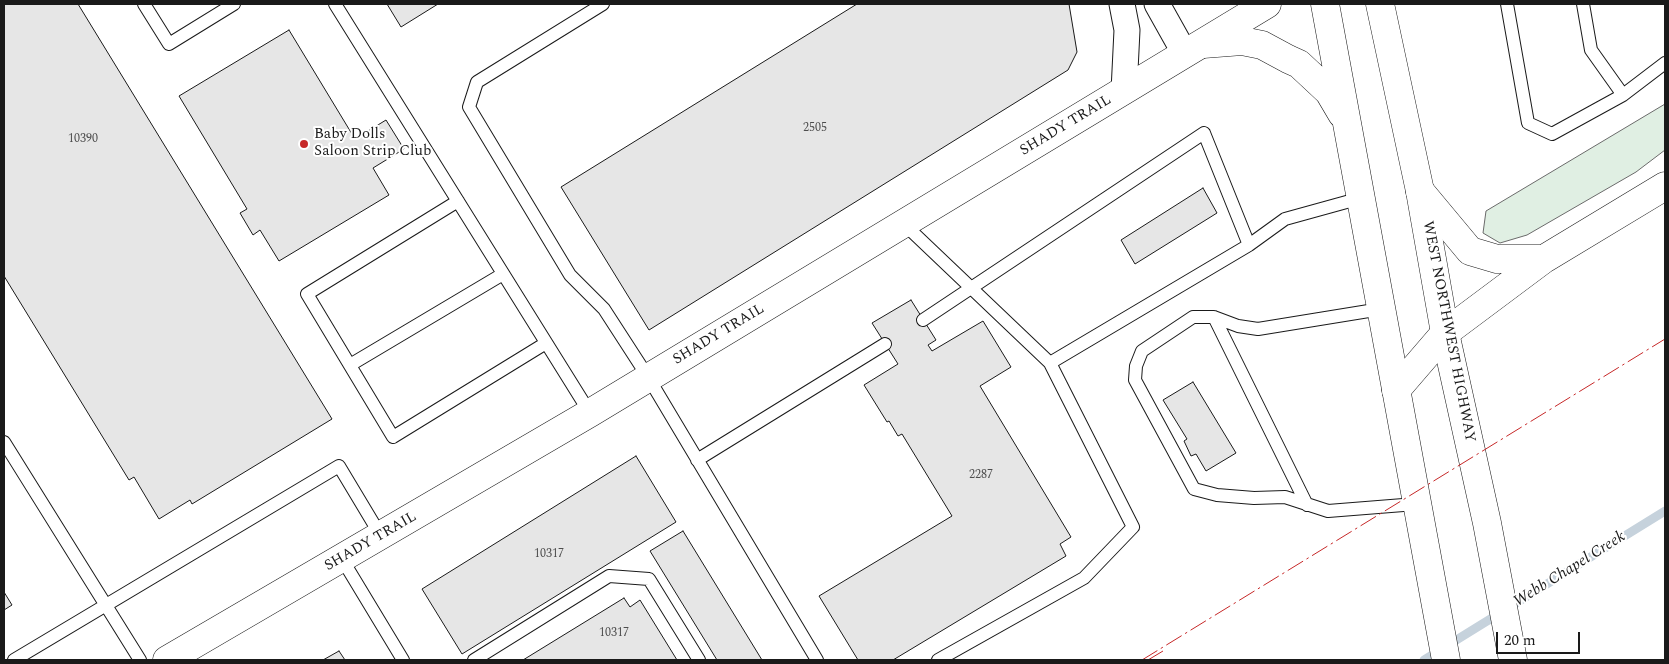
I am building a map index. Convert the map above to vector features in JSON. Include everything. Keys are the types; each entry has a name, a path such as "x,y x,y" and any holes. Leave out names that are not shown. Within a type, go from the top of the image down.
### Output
{"main road":[{"name":"SHADY TRAIL","path":"169,660 590,413 1267,4"},
{"path":"1325,4 1426,561 1446,660"},
{"name":"WEST NORTHWEST HIGHWAY","path":"1380,4 1420,191 1446,333 1487,523 1513,660"},
{"path":"1194,49 1242,41 1262,45 1299,64 1328,92 1346,121"},
{"path":"1396,390 1446,333 1544,258 1665,186"},
{"path":"1420,191 1470,251 1497,259 1544,258"}],"street":[{"path":"1122,4 1127,30 1124,92"},
{"path":"1157,4 1194,49"}],"lane":[{"path":"144,4 168,44 234,4"},
{"path":"335,4 590,413"},
{"path":"603,4 477,82 469,107 570,275 604,309 648,377 817,660"},
{"path":"1507,4 1528,124 1552,134 1623,95 1665,63"},
{"path":"1583,4 1591,50 1623,95"},
{"path":"923,320 1204,133 1249,245"},
{"path":"1050,363 1249,245 1285,219 1361,198"},
{"path":"458,201 307,294 393,437 546,343"},
{"path":"904,224 970,289 1050,363 1133,526 1084,578 938,660"},
{"path":"350,365 503,274"},
{"path":"1381,310 1258,329 1238,326 1214,317 1193,316 1142,351 1136,366 1135,380 1194,488 1217,495 1254,498 1285,497 1328,511 1416,504"},
{"path":"1214,317 1307,504"},
{"path":"697,460 885,344"},
{"path":"4,442 140,660"},
{"path":"14,660 339,466 381,536"},
{"path":"342,559 403,660"},
{"path":"474,660 609,576 649,579 699,660"}],"green space":[{"path":"1665,104 1665,150 1636,172 1527,235 1500,243 1483,233 1486,211"}],"building":[{"path":"4,4 78,4 332,419 192,504 190,500 159,519 134,477 129,480 4,276"},
{"path":"387,4 438,4 401,27"},
{"path":"857,4 1069,4 1077,52 1068,70 649,330 561,187"},
{"name":"Baby Dolls Saloon Strip Club","path":"289,30 355,139 386,120 404,149 373,168 389,195 279,261 260,230 253,235 240,213 247,209 179,96"},
{"path":"1203,188 1217,213 1135,264 1121,240"},
{"path":"911,300 936,340 928,345 932,351 983,321 1011,367 980,386 1071,537 1060,544 1066,556 893,660 858,660 819,596 952,516 902,434 898,436 889,421 887,422 864,385 898,364 872,323"},
{"path":"1193,382 1236,453 1206,471 1196,454 1191,456 1184,441 1187,439 1163,400"},
{"path":"636,456 676,522 462,654 422,589"},
{"path":"683,531 762,660 717,660 650,551"},
{"path":"4,592 12,605 4,610"},
{"path":"624,598 630,607 640,600 677,660 523,660"},
{"path":"339,651 345,660 323,660"}],"waterway":[{"name":"Webb Chapel Creek","path":"1424,660 1665,511"}],"power":[{"path":"1142,660 1665,339"},
{"path":"1148,660 1163,651"}],"place":[{"name":"Baby Dolls Saloon Strip Club","path":"304,144"}]}
